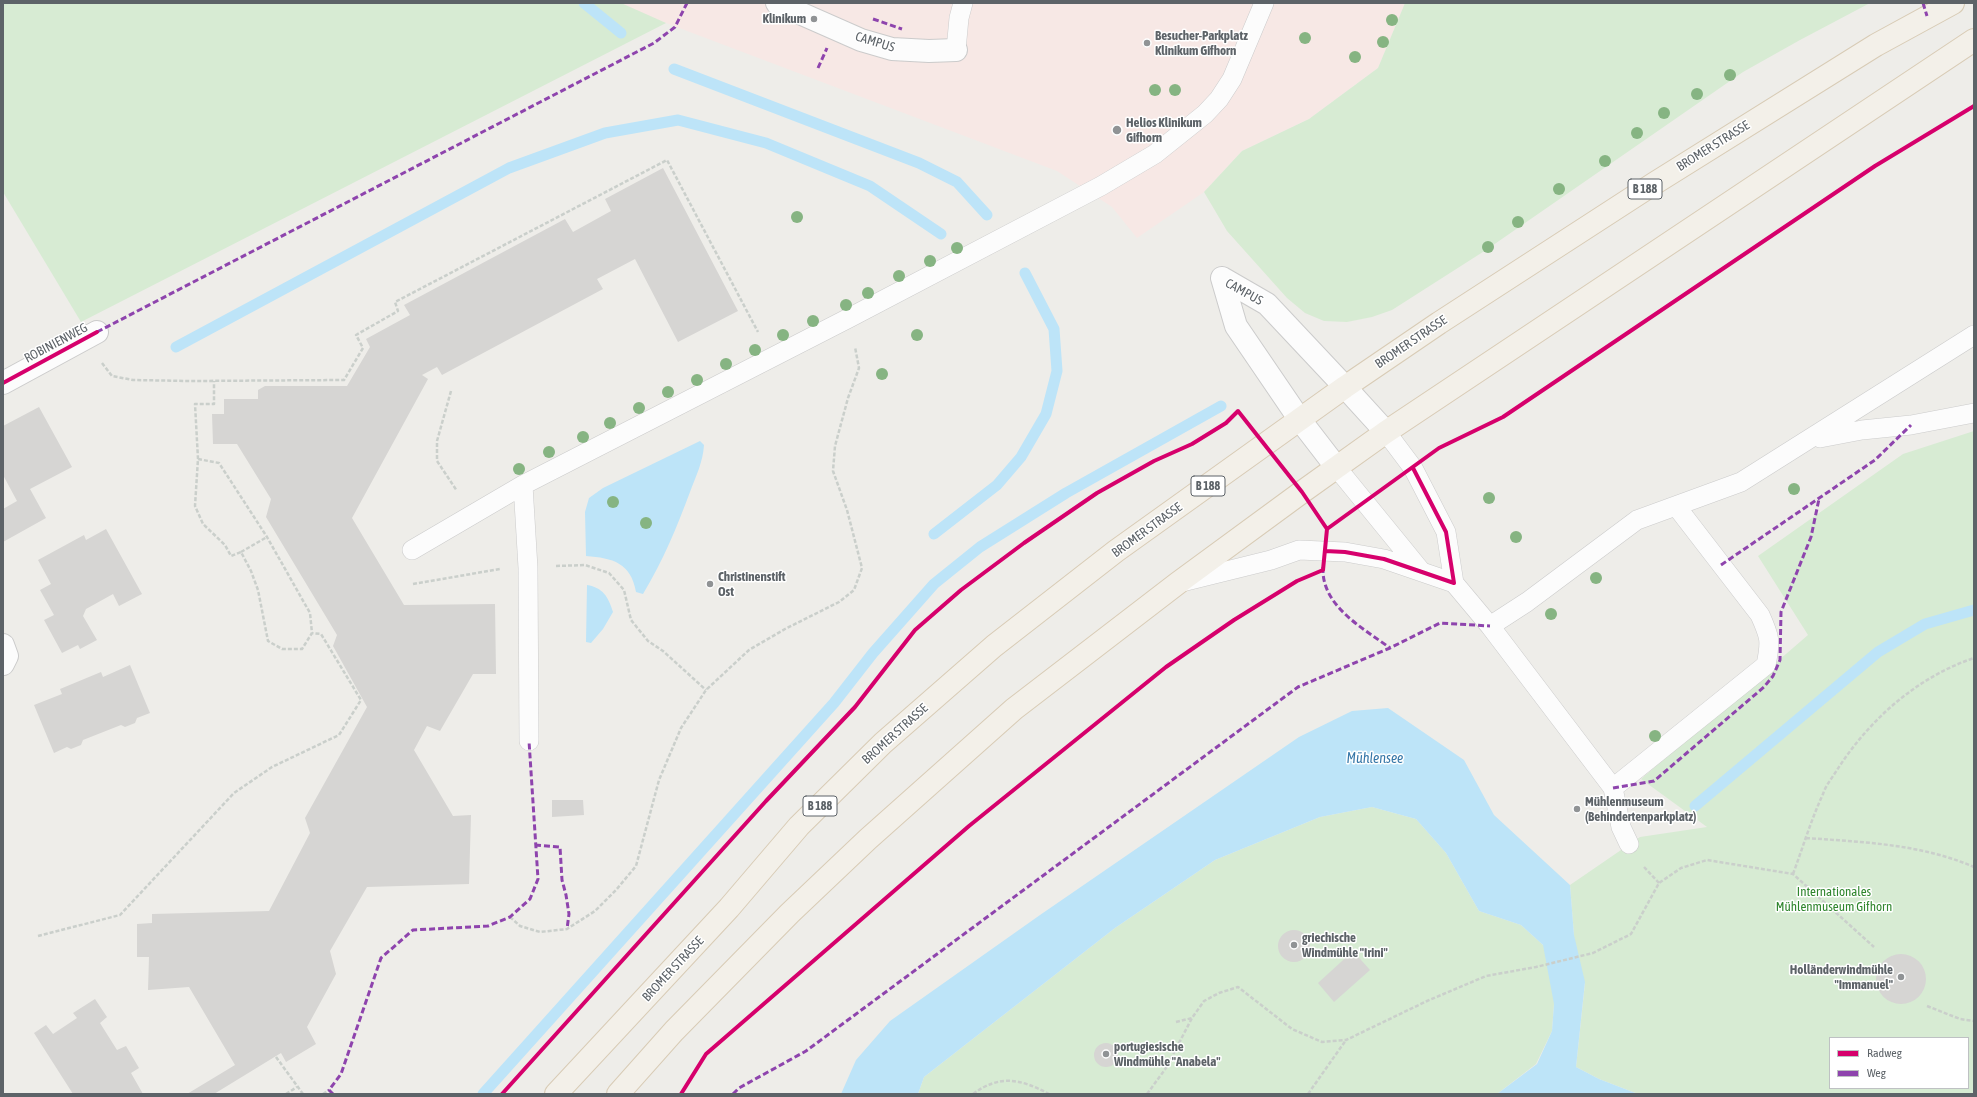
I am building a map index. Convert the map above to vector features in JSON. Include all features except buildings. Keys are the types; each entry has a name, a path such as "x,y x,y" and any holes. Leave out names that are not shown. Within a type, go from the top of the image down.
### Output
{"main road":[{"name":"BROMER STRASSE","path":"556,1094 729,908 799,826 883,743 994,646 1110,556 1345,387 1446,319 1655,183 1876,45 1953,3"},
{"path":"618,1094 674,1031 785,918 868,839 1014,709 1178,583 1386,432 1974,40"}],"street":[{"name":"CAMPUS","path":"776,3 861,40 892,49 929,51 956,50"},
{"name":"CAMPUS","path":"1300,420 1236,326 1222,278 1267,304 1345,387"},
{"name":"ROBINIENWEG","path":"3,383 91,335"},
{"path":"1345,387 1386,432"},
{"path":"1300,420 1337,468"},
{"path":"3,645 7,656 3,664"}],"lane":[{"name":"CAMPUS","path":"956,50 959,18 963,3"},
{"path":"412,550 522,485 849,318 1101,186 1154,154 1205,114 1219,99 1232,79 1264,3"},
{"path":"1490,626 1527,602 1637,520 1741,482 1974,335"},
{"path":"1811,439 1862,430 1911,426 1974,413"},
{"path":"1386,432 1413,468 1446,532 1454,583"},
{"path":"1337,468 1421,571"},
{"path":"522,485 528,568 529,741"},
{"path":"1613,788 1766,665 1770,643 1768,632 1760,615 1676,506"},
{"path":"1178,583 1271,560 1299,550 1345,552 1376,557 1454,583 1490,626 1613,788 1621,827 1629,844"}],"path":[{"path":"91,335 112,376 133,380 344,380 363,348 356,335 398,312 395,302 667,160 761,338"},
{"path":"510,917 520,926 540,932 567,929 595,911 616,890 636,866 659,780 680,728 706,690 749,650 785,629 839,602 854,590 862,568 847,510 833,471 835,446 848,398 859,368 849,318"},
{"path":"214,381 214,404 195,404 198,458 195,506 203,524 225,545 231,556 267,537"},
{"path":"451,391 437,441 437,461 459,493"},
{"path":"198,458 219,463 267,537 310,613 312,633 302,649 282,649 268,641 262,618 258,590 251,571 241,552"},
{"path":"413,584 501,569 585,565 609,573 624,590 631,620 648,641 663,651 706,690"},
{"path":"38,936 120,915 234,793 272,767 339,735 360,700 321,634 312,633"},
{"path":"1793,874 1823,792 1848,754 1872,725 1913,689 1945,669 1974,658"},
{"path":"1806,838 1890,844 1950,856 1974,867"},
{"path":"1147,1094 1166,1068 1192,1018 1204,1001 1219,992 1238,987 1292,1029 1322,1042 1346,1040 1427,1001 1486,976 1536,967 1593,953 1631,934 1659,882 1681,868 1707,860 1793,874 1874,947"},
{"path":"1927,1006 1960,1019 1974,1021"},
{"path":"1176,1022 1192,1018"},
{"path":"1308,1094 1346,1040"},
{"path":"276,1057 303,1094"},
{"path":"973,1094 991,1082 1006,1080 1036,1087 1049,1094"},
{"path":"286,1094 297,1086"},
{"path":"323,1094 329,1090"}],"shaded area":[{"name":"Helios Klinikum Gifhorn","path":"621,3 1405,3 1378,68 1309,119 1242,151 1204,192 1137,238 1112,207 1057,171 644,15"}],"green space":[{"path":"3,3 621,3 666,23 81,322 3,192"},
{"path":"1405,3 1870,3 1743,72 1486,250 1392,310 1372,317 1347,322 1324,321 1305,313 1287,298 1227,231 1204,192 1242,151 1309,119 1378,68"},
{"name":"Internationales Mühlenmuseum Gifhorn","path":"1974,431 1974,1094 1638,1094 1599,1079 1576,1067 1585,983 1554,1004 1552,1031 1536,1064 1497,1094 918,1094 924,1077 1115,928 1215,860 1320,817 1372,807 1416,819 1446,853 1479,911 1521,925 1543,945 1574,935 1570,885 1640,837 1707,827 1641,779 1808,635 1758,556 1903,454"}],"water":[{"path":"700,441 704,445 701,463 675,531 643,594 636,592 634,582 625,568 604,558 586,556 585,512 589,498 603,488"},
{"path":"587,585 597,588 607,597 613,612 603,629 591,643 586,642"},
{"name":"Mühlensee","path":"1388,708 1464,760 1494,815 1570,885 1574,935 1585,982 1576,1067 1599,1079 1638,1094 1497,1094 1537,1064 1552,1031 1554,1004 1543,945 1521,925 1479,911 1446,853 1416,819 1372,807 1320,817 1215,860 1115,928 924,1077 918,1094 841,1094 856,1060 890,1021 1040,915 1299,737 1352,711"}],"waterway":[{"path":"584,3 621,33"},
{"path":"674,69 919,163 957,182 987,215"},
{"path":"176,347 509,168 605,133 678,120 766,143 870,186 941,234"},
{"path":"934,534 997,485 1021,457 1046,414 1057,371 1054,329 1025,273"},
{"path":"483,1094 834,703 873,653 934,584 980,547 1066,493 1221,406"},
{"path":"1695,806 1878,652 1925,624 1974,610"}],"marked path":[{"path":"97,332 654,43 675,27 687,3"},
{"path":"1923,3 1927,16"},
{"path":"873,19 902,29"},
{"path":"818,68 827,48"},
{"path":"1721,565 1875,460 1911,425"},
{"path":"1613,788 1654,781 1764,687 1773,676 1780,660 1781,612 1811,537 1819,499"},
{"path":"1323,567 1324,581 1336,604 1356,624 1390,648"},
{"path":"733,1094 739,1088 806,1051 1298,687 1390,648 1440,623 1490,626"},
{"path":"333,1094 329,1090 341,1074 381,958 413,930 488,926 510,917 530,899 538,879 529,741"},
{"path":"535,845 560,847 562,880 569,914 567,929"}],"cycle path":[{"path":"681,1094 706,1054 969,826 1166,667 1234,620 1297,581 1323,570 1327,529 1439,448 1503,417 1875,166 1974,106"},
{"path":"3,383 97,332"},
{"path":"502,1094 766,801 855,707 915,630 961,590 1024,543 1097,493 1154,461 1192,444 1226,423 1238,411 1302,492 1327,529"},
{"path":"1325,551 1345,552 1384,559 1454,583 1446,532 1413,468"}],"place":[{"name":"Klinikum","path":"814,19"},
{"name":"Besucher-Parkplatz Klinikum Gifhorn","path":"1147,43"},
{"name":"Helios Klinikum Gifhorn","path":"1117,130"},
{"name":"Christinenstift Ost","path":"710,584"},
{"name":"Mühlenmuseum (Behindertenparkplatz)","path":"1577,809"},
{"name":"griechische Windmühle \"Irini\"","path":"1294,945"},
{"name":"Holländerwindmühle \"Immanuel\"","path":"1901,977"},
{"name":"portugiesische Windmühle \"Anabela\"","path":"1106,1054"}]}
